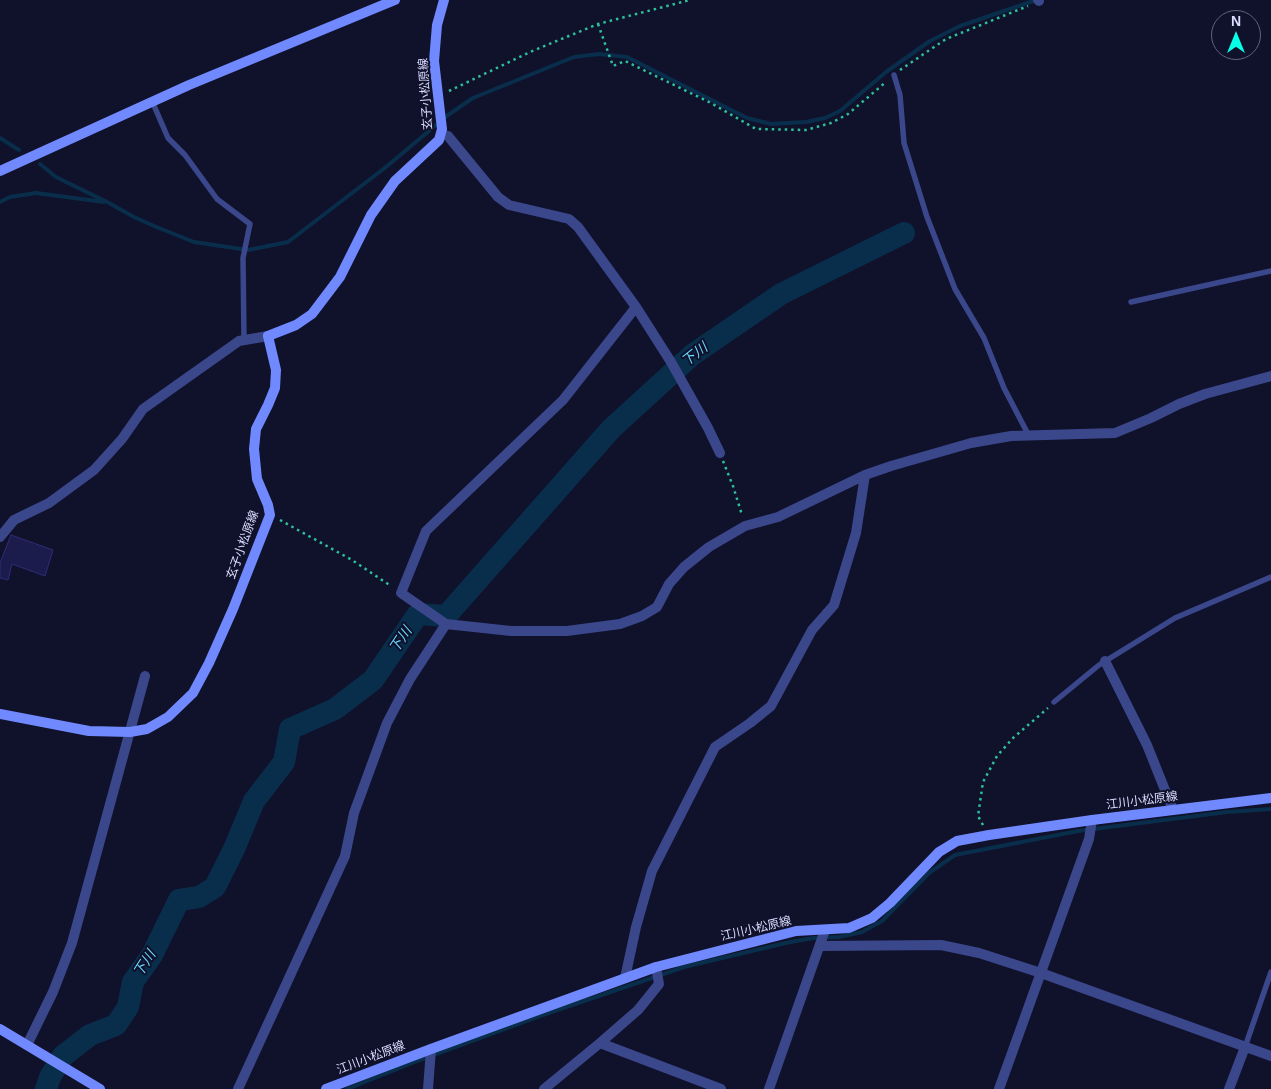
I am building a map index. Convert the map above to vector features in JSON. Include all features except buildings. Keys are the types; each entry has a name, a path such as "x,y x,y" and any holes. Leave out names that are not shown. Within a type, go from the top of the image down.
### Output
{"main road":[{"path":"0,171 152,101 395,0"},
{"name":"玄子小松原線","path":"0,714 89,731 130,732 147,729 168,717 193,693 229,618 270,514 257,479 254,448 256,429 275,388 276,370 268,336 296,325 312,314 340,277 376,208 395,181 439,140 441,134 434,61 437,25 444,0"},
{"name":"江川小松原線","path":"326,1089 656,967 796,931 849,928 872,918 890,904 939,852 957,841 989,834 1271,798"},
{"path":"0,1029 100,1089"}],"street":[{"path":"441,134 448,136 498,198 509,206 569,219 578,227 636,308 671,362 720,453"},
{"path":"636,308 563,400 426,531 401,592 446,624 510,631 567,631 620,624 642,616 657,607 669,584 684,567 709,547 745,526 778,517 865,475 971,444 1011,436 1115,432 1205,394 1271,376"},
{"path":"0,538 14,520 48,503 94,470 122,439 143,409 240,341 268,336"},
{"path":"625,978 636,927 652,871 715,747 750,724 770,706 812,630 834,605 856,533 865,475"},
{"path":"238,1089 345,856 354,813 387,723 410,679 446,624"},
{"path":"1105,661 1147,745 1173,810"},
{"path":"27,1045 53,992 72,943 145,676"},
{"path":"999,1089 1089,839 1092,820"},
{"path":"769,1089 825,930"},
{"path":"820,946 941,945 979,953 1041,973 1271,1056"},
{"path":"544,1089 600,1044 638,1010 659,984 656,967"},
{"path":"600,1044 721,1089"},
{"path":"1228,1089 1245,1047"},
{"path":"428,1089 430,1049"}],"lane":[{"path":"894,75 900,94 904,144 927,217 955,288 984,338 1004,388 1030,436"},
{"path":"152,101 168,138 185,155 218,199 250,224 243,258 244,340"},
{"path":"1130,302 1271,272"},
{"path":"1054,702 1105,661 1175,618 1271,577"},
{"path":"1245,1047 1271,972"}],"path":[{"path":"438,96 530,52 598,24 690,0"},
{"path":"598,24 613,66 626,61 711,103 756,129 806,130 831,123 848,114 894,75 946,39 1038,1"},
{"path":"720,453 733,486 745,526"},
{"path":"270,514 352,560 401,592"},
{"path":"989,834 978,816 983,782 997,756 1013,738 1054,702"}],"waterway":[{"path":"40,164 56,177 154,226 194,242 248,250 288,242 386,167 448,115 473,98 574,57 599,54 627,57 747,118 771,124 806,122 825,118 840,111 886,72 930,41 960,26 1036,0"},
{"path":"0,138 19,150"},
{"path":"0,202 10,197 36,193 104,202"},
{"name":"下川","path":"46,1089 50,1077 63,1056 90,1035 116,1025 128,1007 133,982 152,955 179,900 199,897 215,887 234,849 254,801 284,762 290,729 335,709 373,680 418,614 446,616 611,429 692,355 781,294 904,233"},
{"path":"347,1089 537,1017 684,967 790,942 814,938 839,937 862,932 882,921 929,873 955,855 1078,831 1227,812 1271,809"}]}
